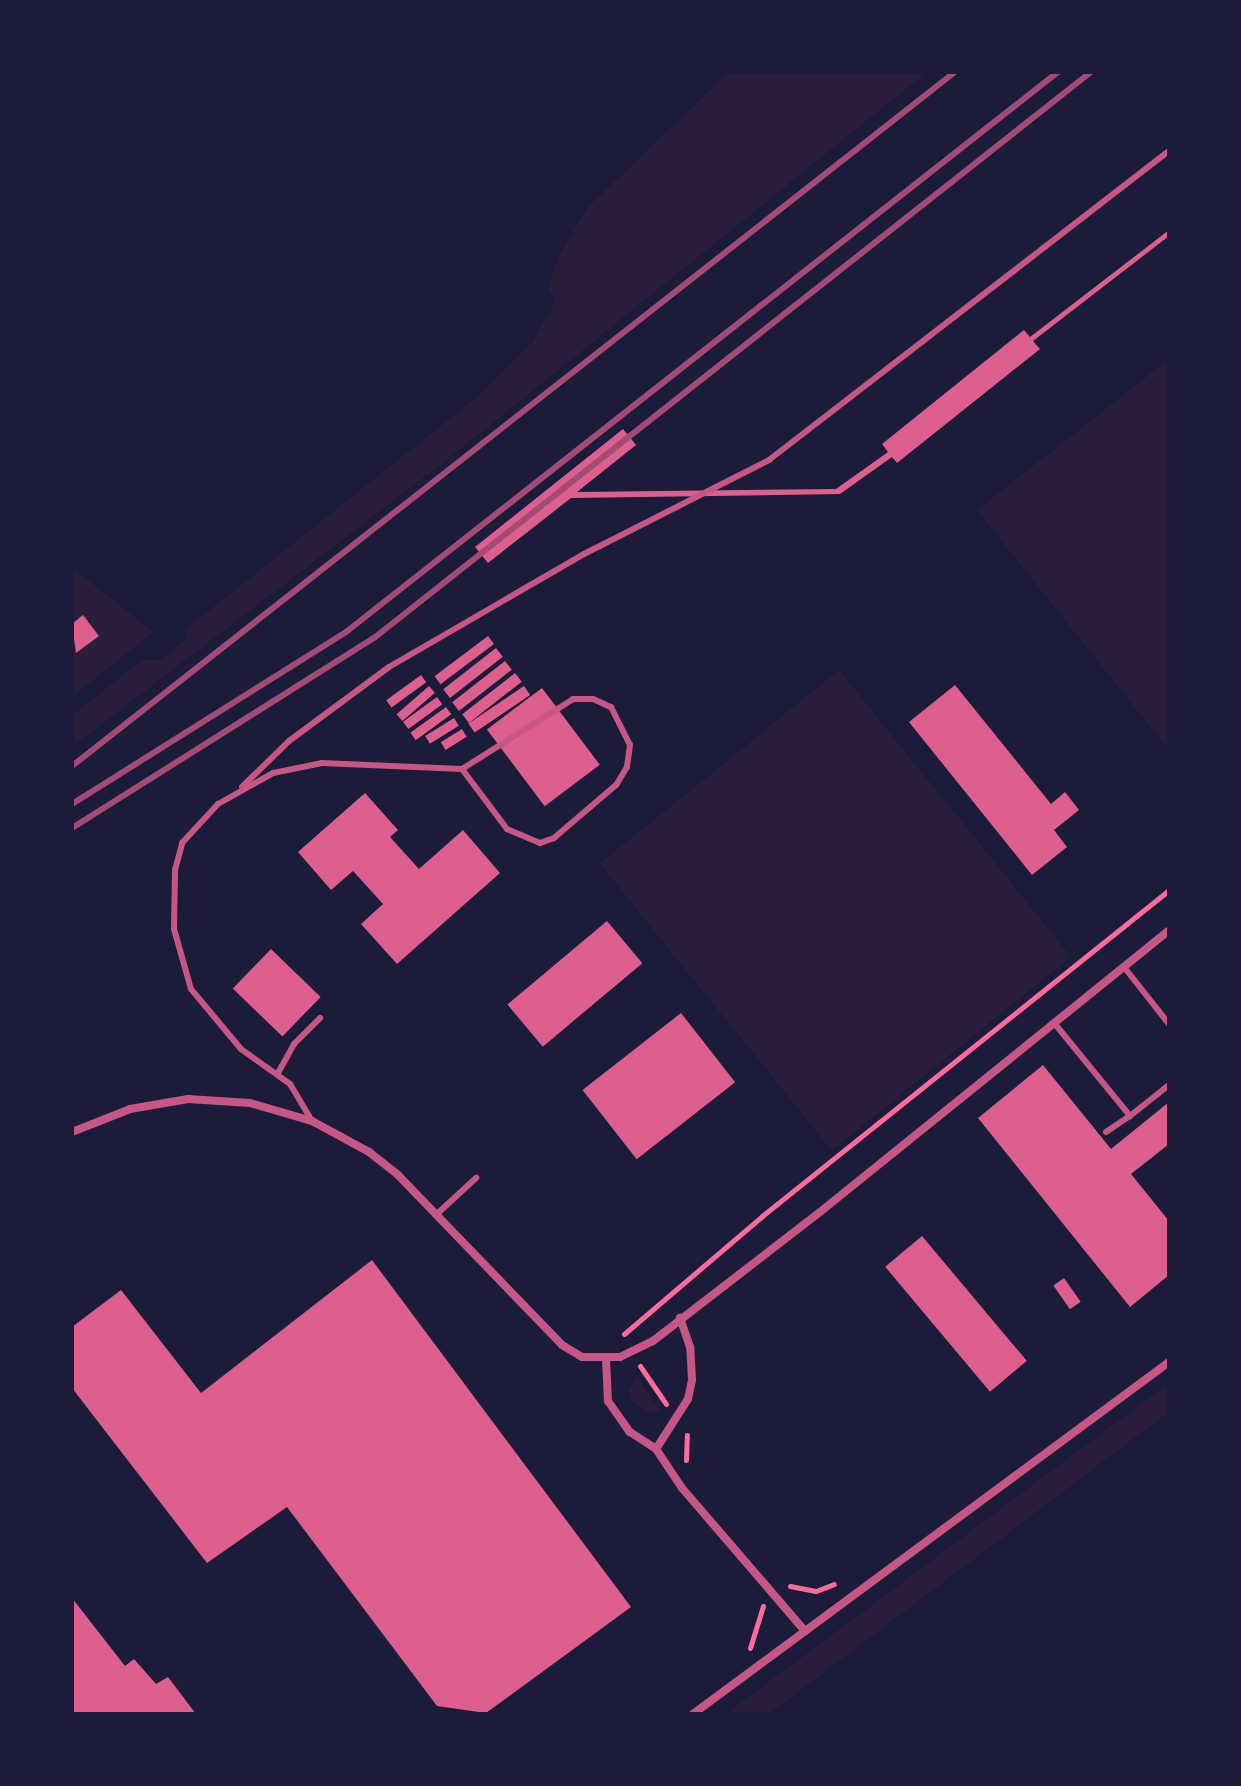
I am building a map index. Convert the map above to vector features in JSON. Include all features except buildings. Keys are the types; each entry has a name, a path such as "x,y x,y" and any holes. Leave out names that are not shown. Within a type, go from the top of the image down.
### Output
{"street":[{"path":"72,1132 130,1109 188,1099 250,1103 312,1121 369,1152 438,1213 562,1345 582,1357 606,1359 631,1352 653,1341 1055,1024 1169,930"},
{"path":"656,1449 688,1399 692,1380 690,1347 680,1318"},
{"path":"606,1359 608,1401 630,1432 656,1449 682,1488 805,1631"},
{"path":"693,1714 1169,1362"}],"lane":[{"path":"312,1121 297,1092 278,1073 241,1049 203,1008 183,969 174,929 175,870 182,843 195,824 242,787 289,741 389,667 584,554 769,460 1169,151"},
{"path":"242,787 273,773 322,763 462,769 573,699 593,699 611,707 630,745 627,767 616,785 554,838 540,843 507,829 462,769"},
{"path":"1124,967 1169,1024"},
{"path":"278,1073 294,1044 320,1018"},
{"path":"1055,1024 1130,1116"},
{"path":"1106,1132 1169,1085"},
{"path":"438,1213 476,1178"}],"path":[{"path":"686,1466 689,1437 622,1336 649,1308 1169,890"},
{"path":"779,1578 808,1591 843,1580"},
{"path":"745,1656 757,1635 758,1610"}],"shaded area":[{"path":"729,72 927,72 453,455 72,747 72,716 141,660 161,660 187,638 188,627 480,395 532,343 556,300 548,288 560,253 589,206"},
{"path":"1169,359 1169,750 977,510"},
{"path":"72,568 154,632 72,697"},
{"path":"839,670 1071,957 832,1151 600,864"},
{"path":"637,1376 660,1411 648,1413 632,1402 628,1392"},
{"path":"1169,1383 1169,1412 769,1714 726,1714"}],"railway":[{"path":"72,766 955,72"},
{"path":"72,804 346,632 1058,72"},
{"path":"72,828 374,638 1091,72"}]}
